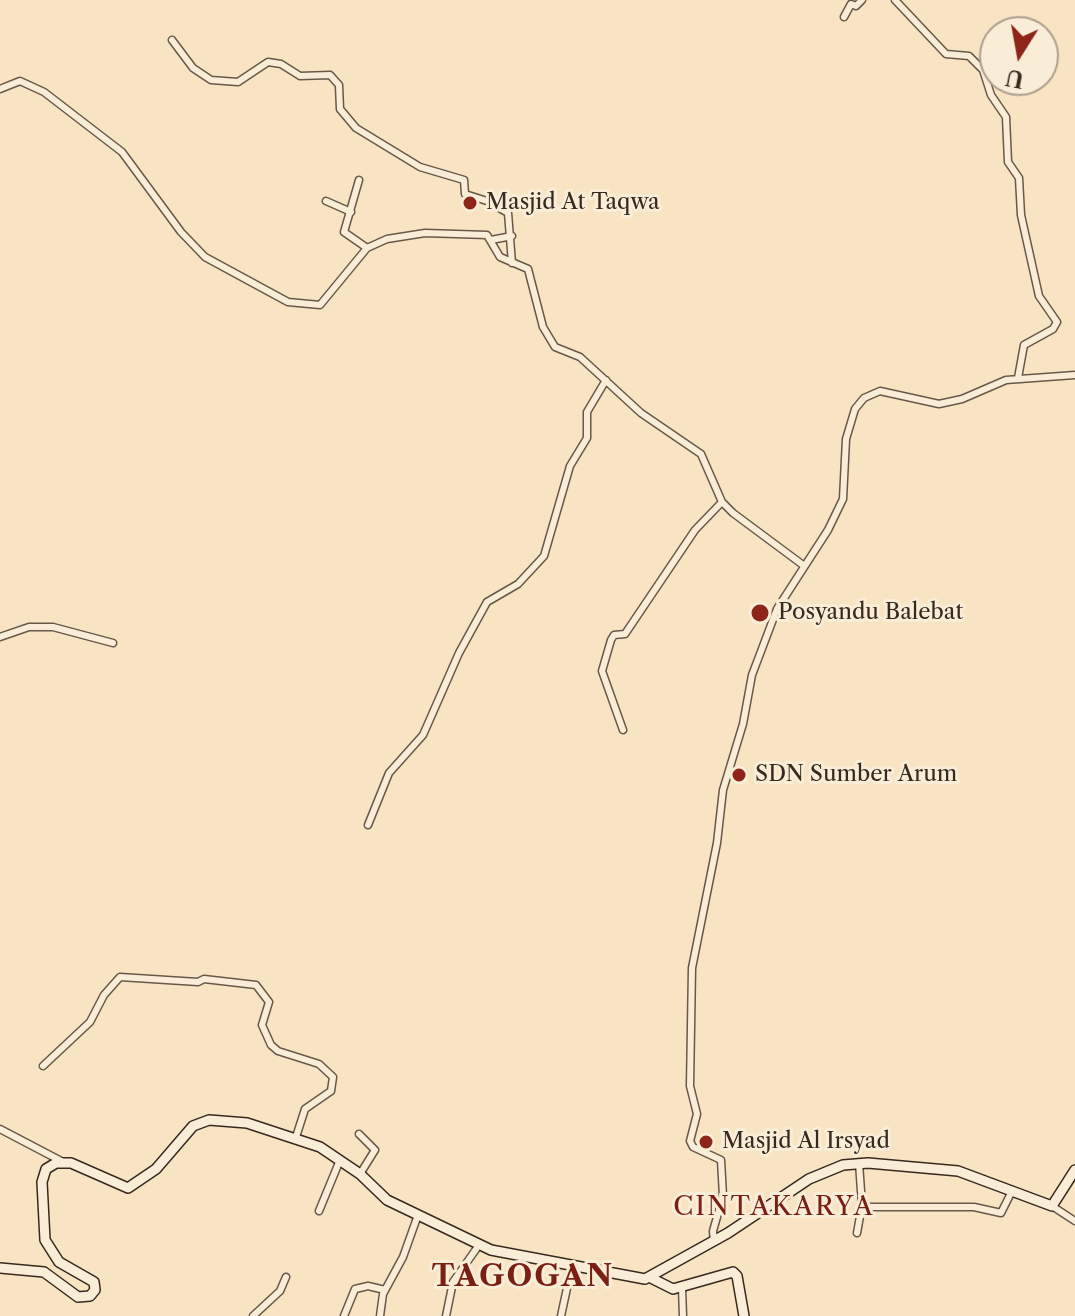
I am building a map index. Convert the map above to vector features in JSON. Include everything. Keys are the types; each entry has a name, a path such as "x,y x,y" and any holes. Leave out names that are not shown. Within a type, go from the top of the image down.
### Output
{"main road":[{"path":"0,1268 44,1272 81,1298 95,1290 88,1276 59,1262 49,1250 43,1234 44,1174 52,1164 63,1162 128,1188 156,1169 184,1134 201,1123 235,1121 296,1137 340,1160 387,1200 479,1245 518,1256 651,1278 665,1288 682,1288 733,1272 737,1276 744,1316"},
{"path":"651,1278 714,1242 809,1179 835,1167 859,1163 946,1169 972,1174 1052,1206 1075,1170"}],"street":[{"path":"844,17 851,4 856,6 862,0"},
{"path":"895,0 946,54 969,56 983,70 991,95 1006,117 1008,162 1019,178 1021,215 1039,296 1057,322 1053,329 1024,345 1018,378"},
{"path":"172,40 193,68 211,80 238,82 268,62 281,64 300,76 330,75 339,85 339,107 356,128 420,167 464,180 465,194 487,201 508,213 512,263"},
{"path":"0,89 20,81 44,92 122,152 181,232 205,257 288,302 320,305 367,248 387,239 425,233 482,233 491,240 500,257 529,271 543,327 555,347 580,357 641,413 701,454 722,502 803,565"},
{"path":"359,180 344,232 367,248"},
{"path":"326,201 351,212"},
{"path":"491,240 512,236"},
{"path":"714,1242 713,1231 723,1196 721,1160 713,1154 699,1151 690,1141 697,1114 690,1086 692,968 715,854 723,790 743,724 752,675 765,634 803,565 828,530 843,499 846,439 852,416 859,402 872,393 888,392 939,404 962,399 1006,380 1075,375"},
{"path":"368,825 389,773 423,735 459,653 487,602 518,584 544,556 575,454 587,438 587,412 606,380"},
{"path":"623,730 602,671 611,640 614,635 625,634 695,530 722,502"},
{"path":"0,637 29,627 53,627 113,643"},
{"path":"43,1066 90,1022 104,995 120,977 198,982 204,979 256,985 269,1002 262,1025 271,1045 287,1054 319,1064 333,1077 331,1091 305,1109 296,1137"},
{"path":"0,1129 63,1162"},
{"path":"359,1134 375,1150 360,1174"},
{"path":"319,1211 340,1160"},
{"path":"857,1233 862,1207 859,1163"},
{"path":"862,1207 974,1207 1001,1213 1012,1191"},
{"path":"1052,1206 1075,1221"},
{"path":"380,1316 385,1290 403,1257 418,1215"},
{"path":"446,1316 453,1282 479,1245"},
{"path":"561,1316 572,1263"},
{"path":"253,1316 280,1291 286,1277"},
{"path":"344,1316 355,1289 368,1286 385,1290"},
{"path":"682,1288 683,1316"}],"place":[{"name":"Masjid At Taqwa","path":"470,203"},
{"name":"Posyandu Balebat","path":"760,613"},
{"name":"SDN Sumber Arum","path":"739,775"},
{"name":"Masjid Al Irsyad","path":"706,1142"}],"district":[{"name":"CINTAKARYA","path":"774,1207"},
{"name":"TAGOGAN","path":"523,1277"}]}
